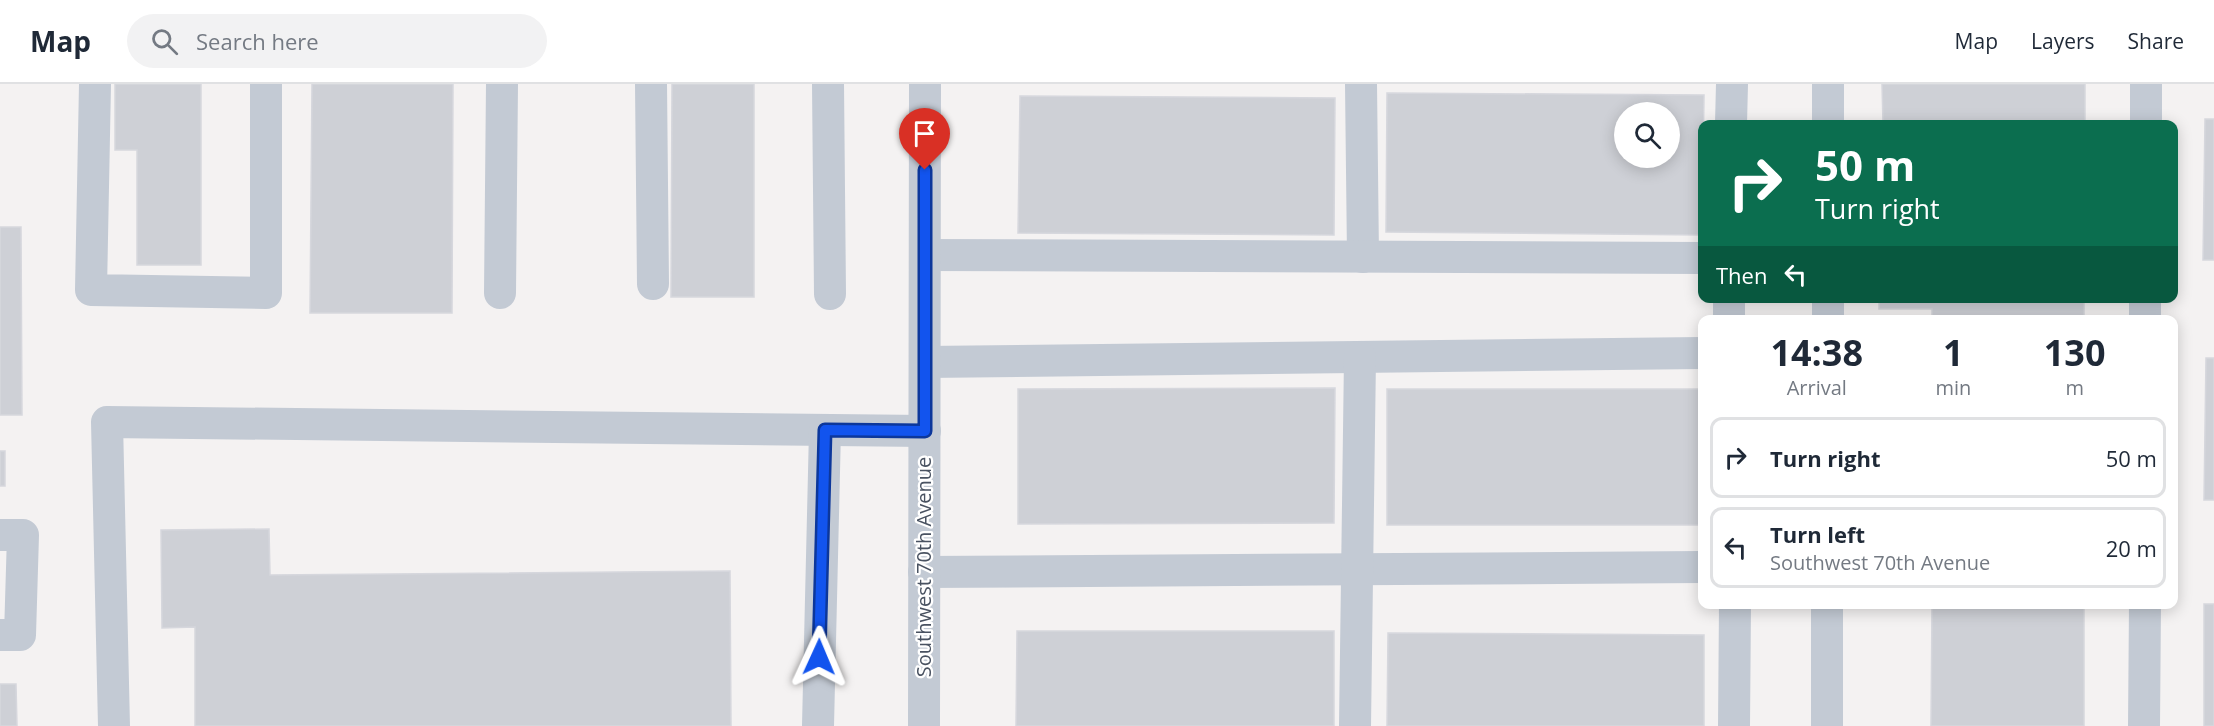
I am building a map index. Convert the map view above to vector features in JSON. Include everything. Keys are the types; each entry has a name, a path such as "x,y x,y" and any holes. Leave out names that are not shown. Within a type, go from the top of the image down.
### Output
{"street":[{"path":"95,84 91,290 266,293 266,84"},
{"path":"500,292 502,84"},
{"path":"651,84 653,284"},
{"path":"828,84 830,294"},
{"name":"Southwest 70th Avenue","path":"924,726 925,84"},
{"path":"1361,84 1363,256"},
{"path":"1731,120 1732,84"},
{"path":"1828,84 1828,120"},
{"path":"2146,84 2146,120"},
{"path":"925,255 1698,258"},
{"path":"925,362 1698,353"},
{"path":"1355,726 1360,357"},
{"path":"114,726 107,422 925,431"},
{"path":"818,726 825,430"},
{"path":"0,535 23,535 20,635 0,635"},
{"path":"924,572 1698,567"},
{"path":"1734,726 1735,609"},
{"path":"1827,609 1827,726"},
{"path":"2144,726 2145,609"}],"building":[{"path":"115,84 201,84 201,265 137,265 137,150 115,150"},
{"path":"312,84 453,84 452,313 310,313"},
{"path":"672,84 754,84 754,297 671,297"},
{"path":"1882,84 2085,84 2085,120 1883,120"},
{"path":"1387,93 1704,95 1704,120 1698,120 1698,235 1386,232"},
{"path":"1020,96 1335,98 1334,235 1018,233"},
{"path":"2205,119 2214,119 2214,260 2203,260"},
{"path":"0,227 21,227 22,415 0,415"},
{"path":"1879,303 2084,303 2084,315 1932,315 1932,309 1879,309"},
{"path":"2206,358 2214,358 2214,500 2204,500"},
{"path":"1335,388 1334,523 1018,524 1018,389"},
{"path":"1387,389 1698,389 1698,525 1387,525"},
{"path":"0,451 5,451 5,486 0,486"},
{"path":"269,529 270,575 730,571 731,726 195,726 195,627 162,628 161,530"},
{"path":"2204,604 2214,604 2214,726 2204,726"},
{"path":"1932,609 2084,609 2084,726 1931,726"},
{"path":"1017,631 1334,631 1334,726 1016,726"},
{"path":"1388,633 1704,635 1704,726 1387,726"},
{"path":"0,684 16,684 17,726 0,726"}],"route":[{"path":"819,657 825,430 925,431 925,170"}]}
